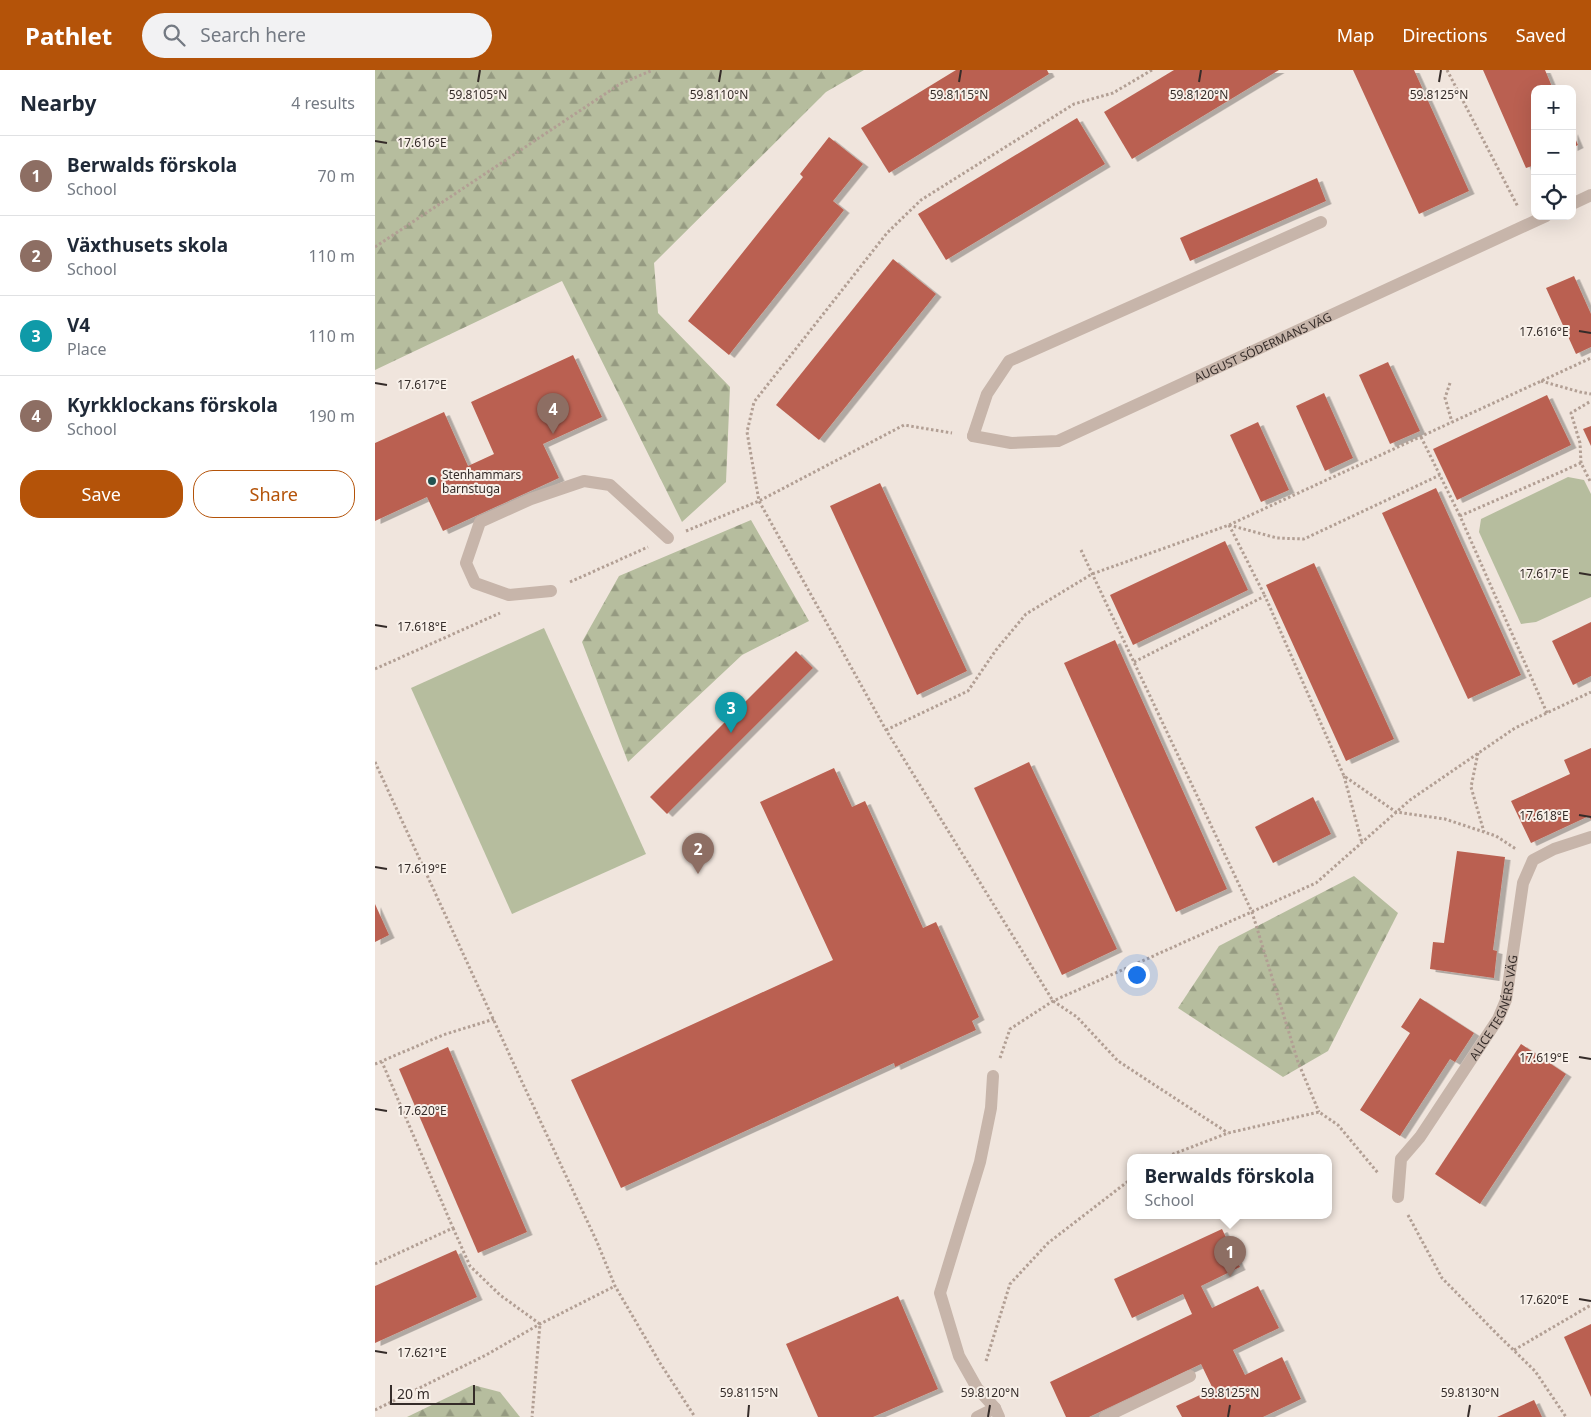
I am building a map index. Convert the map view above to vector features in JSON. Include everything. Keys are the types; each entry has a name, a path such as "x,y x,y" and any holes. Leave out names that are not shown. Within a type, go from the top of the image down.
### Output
{"street":[{"path":"1576,202 1591,195"},
{"name":"AUGUST SÖDERMANS VÄG","path":"973,436 1011,443 1058,441 1538,220"},
{"path":"973,436 987,394 1009,361 1321,222"},
{"path":"551,591 509,594 475,583 466,563 481,522 531,499 583,480 610,485 668,538"},
{"path":"1533,860 1554,849 1591,837"},
{"name":"ALICE TEGNÉRS VÄG","path":"1398,1197 1401,1159 1420,1137 1498,1019 1506,1000 1523,884 1533,860"},
{"path":"977,1417 997,1413 977,1388 959,1356 940,1293 981,1162 991,1108 993,1076"},
{"path":"1105,1417 1190,1376"}],"path":[{"path":"375,247 620,84 653,70"},
{"path":"1152,70 1113,94 1074,104 921,200 887,233 754,402 747,432 759,501 886,730 1053,1001 1077,1017 1118,1061 1228,1133"},
{"path":"1447,70 1527,225"},
{"path":"886,730 968,691 996,650 1026,614 1092,574 1229,525 1591,358"},
{"path":"1541,381 1591,394"},
{"path":"1450,383 1445,398 1452,422"},
{"path":"1591,400 1571,413 1580,443 1581,463 1591,483"},
{"path":"759,501 904,425 973,436"},
{"path":"1421,437 1460,516 1547,713"},
{"path":"1460,516 1581,463"},
{"path":"1229,525 1277,538 1304,539 1440,475"},
{"path":"1229,525 1265,596 1344,776 1362,842"},
{"path":"1081,550 1252,912 1298,1062 1319,1112 1338,1125 1398,1197 1442,1278 1535,1371 1566,1417"},
{"path":"1134,662 1265,596"},
{"path":"993,1076 1010,1030 1053,1001 1316,883 1410,800 1515,728 1591,692"},
{"path":"1478,753 1471,787 1484,832"},
{"path":"375,762 597,1242 615,1286 692,1416"},
{"path":"1344,776 1396,812 1445,819 1496,836 1533,860"},
{"path":"375,1064 443,1035 494,1019"},
{"path":"381,1062 470,1266 500,1294 540,1324"},
{"path":"1173,1154 1228,1133 1319,1112"},
{"path":"977,1388 1010,1284 1048,1243 1127,1181"},
{"path":"375,1264 453,1228"},
{"path":"375,1410 487,1354 540,1324 615,1286"},
{"path":"1513,1350 1591,1305"},
{"path":"532,1417 540,1324"}],"green space":[{"path":"375,70 864,70 826,92 654,263 658,313 730,387 726,482 682,522 562,281 375,370"},
{"path":"1568,477 1584,480 1591,494 1591,597 1536,622 1521,624 1479,532 1481,519"},
{"path":"751,520 809,621 742,655 628,762 582,642 619,576"},
{"path":"544,628 646,854 512,914 411,688"},
{"path":"1354,876 1398,913 1328,1051 1283,1077 1178,1008 1219,946"},
{"path":"473,1385 500,1392 520,1417 407,1417"}],"building":[{"path":"956,70 1047,70 1049,74 889,173 861,128"},
{"path":"1174,70 1279,70 1132,159 1104,112"},
{"path":"1353,70 1414,70 1469,191 1419,214"},
{"path":"1483,70 1545,70 1551,85 1531,85 1531,166 1526,168"},
{"path":"1077,118 1105,164 946,260 918,214"},
{"path":"829,137 863,164 833,201 844,210 729,355 688,321 803,177 800,174"},
{"path":"1317,178 1326,201 1190,261 1180,238"},
{"path":"893,259 936,294 819,440 776,405"},
{"path":"1574,276 1591,314 1591,347 1576,354 1546,288"},
{"path":"573,355 602,417 543,444 559,478 443,531 427,497 375,521 375,443 444,412 468,466 494,454 471,402"},
{"path":"1388,362 1420,431 1390,444 1359,375"},
{"path":"1324,393 1353,458 1325,471 1296,406"},
{"path":"1547,395 1571,445 1457,500 1433,449"},
{"path":"1258,422 1289,490 1261,502 1230,435"},
{"path":"1591,426 1591,446 1583,429"},
{"path":"880,483 967,671 917,695 830,506"},
{"path":"1436,488 1521,675 1468,699 1382,513"},
{"path":"1225,541 1248,590 1133,645 1110,595"},
{"path":"1314,563 1394,739 1346,761 1266,585"},
{"path":"1591,622 1591,676 1573,685 1552,641"},
{"path":"1115,640 1227,889 1176,912 1064,663"},
{"path":"796,651 813,668 667,814 650,797"},
{"path":"1591,748 1591,820 1589,816 1531,843 1511,801 1570,774 1564,760"},
{"path":"1029,762 1117,949 1062,975 974,788"},
{"path":"834,768 852,807 865,801 923,928 936,922 979,1017 972,1021 976,1030 895,1067 894,1063 621,1188 571,1080 833,960 760,802"},
{"path":"1313,797 1331,834 1273,863 1255,827"},
{"path":"1457,851 1505,857 1493,950 1497,951 1494,978 1430,969 1433,942 1444,943"},
{"path":"375,904 389,935 375,942"},
{"path":"1420,998 1474,1033 1455,1062 1450,1059 1400,1136 1360,1110 1410,1033 1401,1027"},
{"path":"1521,1044 1566,1074 1480,1204 1435,1174"},
{"path":"448,1047 527,1232 478,1253 399,1069"},
{"path":"1222,1229 1240,1267 1201,1286 1212,1308 1258,1286 1279,1328 1233,1350 1245,1375 1282,1357 1301,1399 1263,1417 1182,1417 1176,1406 1213,1389 1201,1364 1089,1417 1066,1417 1050,1382 1192,1314 1183,1294 1132,1318 1114,1279"},
{"path":"456,1250 477,1297 375,1343 375,1286"},
{"path":"898,1296 938,1389 873,1417 818,1417 786,1344"},
{"path":"1591,1324 1591,1397 1564,1337"},
{"path":"1534,1400 1542,1417 1497,1417"}],"place":[{"name":"Kyrkklockans förskola","path":"553,434"},
{"name":"Stenhammars barnstuga","path":"432,481"},
{"name":"V4","path":"731,733"},
{"name":"Växthusets skola","path":"698,874"},
{"name":"Berwalds förskola","path":"1230,1277"}]}
